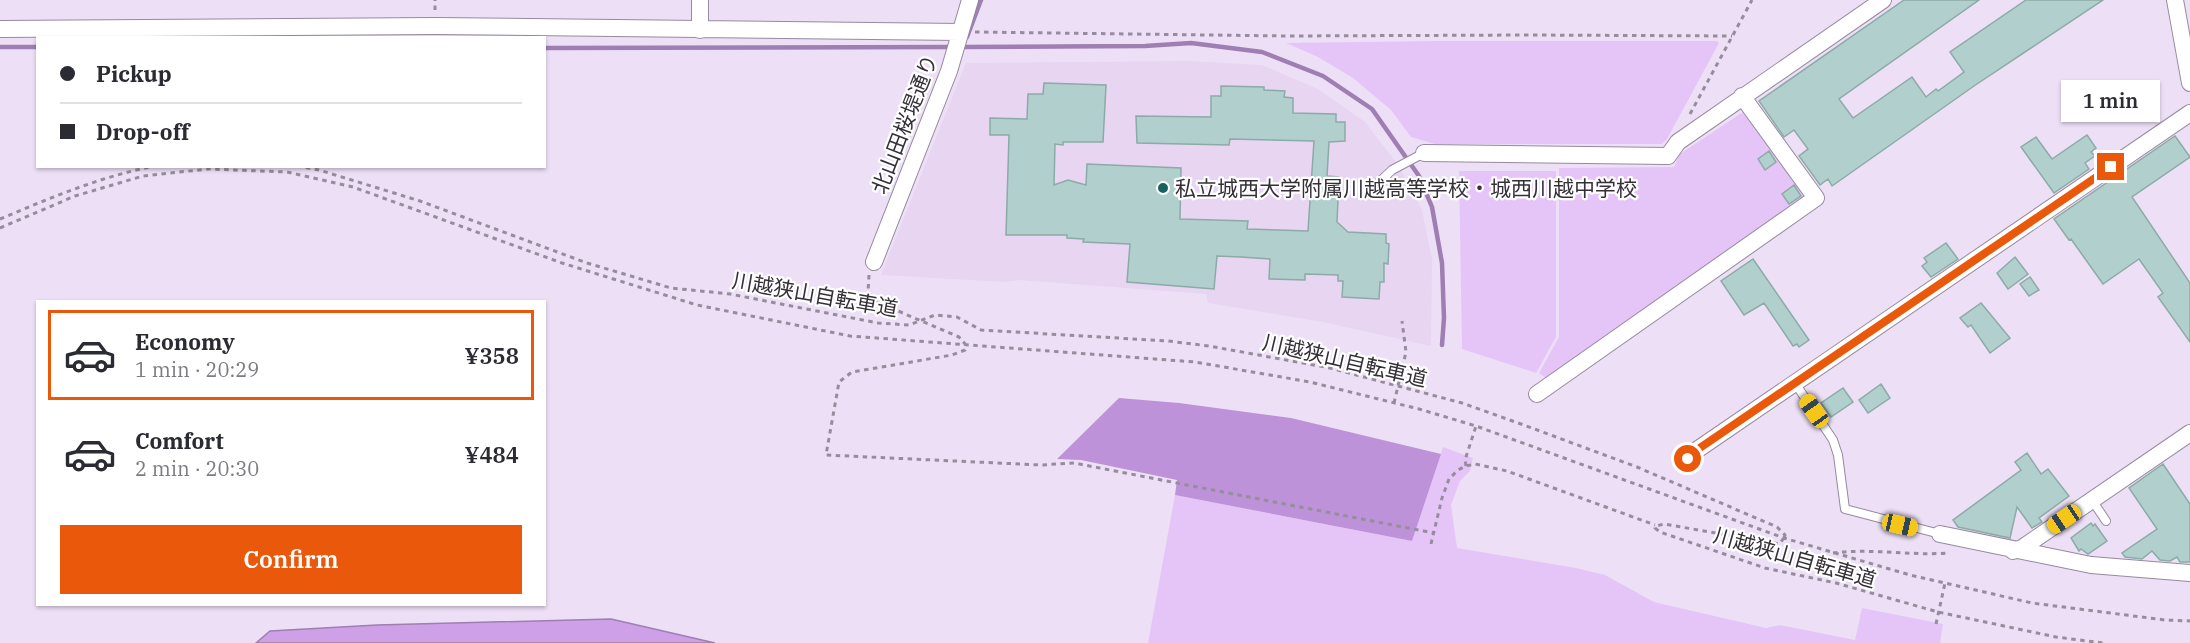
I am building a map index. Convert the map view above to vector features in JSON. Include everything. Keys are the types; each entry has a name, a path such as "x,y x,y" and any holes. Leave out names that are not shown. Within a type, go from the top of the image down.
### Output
{"street":[{"path":"700,0 700,30"},
{"name":"北山田桜堤通り","path":"874,262 950,71 970,0"},
{"path":"1421,154 1668,156 1678,142 1883,0"},
{"path":"2175,0 2190,83"},
{"path":"0,29 435,26 960,32"},
{"path":"1537,394 1816,198 1742,96"},
{"path":"1688,459 1691,454 2190,112"},
{"path":"2013,551 2022,548 2190,433"},
{"path":"1940,534 2013,551 2112,567 2190,573"}],"lane":[{"path":"1371,190 1392,170 1421,154"},
{"path":"1795,383 1833,440 1838,455 1845,509 1940,534"},
{"path":"2092,500 2106,521"}],"path":[{"path":"1690,115 1752,0"},
{"path":"960,32 1287,36 1530,34 1732,36"},
{"path":"0,219 39,202 148,168"},
{"path":"0,228 66,200 117,183 162,173 222,168"},
{"path":"245,168 287,172 353,187 562,263 697,305 763,320 850,336 1195,362 1299,380 1476,426 1831,553 2032,603 2165,620 2190,621"},
{"name":"川越狭山自転車道","path":"308,168 420,201 587,263 670,288 730,294 878,323 909,325 935,315 957,317 981,330 1117,337 1209,346 1330,368 1398,385 1462,403 1637,466 1777,527 1785,535 1779,544 1664,524 1656,526 1655,528 1660,532 1765,568 1836,584 1938,612 2056,637 2103,643"},
{"path":"874,262 867,284 871,297 877,302 959,337 966,345"},
{"path":"1394,403 1406,352 1402,321"},
{"path":"966,345 965,350 952,355 852,372 839,382 826,455 1041,465 1074,464 1434,533"},
{"path":"1466,466 1465,459 1476,426"},
{"path":"1431,544 1449,479 1466,466 1485,465 1507,471 1656,526"},
{"path":"1831,553 1858,550 1923,555 1959,552"},
{"path":"1936,624 1945,583"}],"shaded area":[{"path":"1717,41 1719,43 1667,139 1662,144 1435,144 1411,137 1391,110 1353,78 1318,57 1286,43"},
{"name":"私立城西大学附属川越高等学校・城西川越中学校","path":"1188,61 1262,65 1318,89 1365,122 1399,166 1422,210 1432,259 1431,346 1323,322 1208,303 1206,294 1019,280 1005,282 881,275 966,63"},
{"path":"1743,112 1805,194 1804,200 1547,379 1539,373 1559,337 1559,168 1674,167 1680,154"},
{"path":"1459,171 1556,171 1556,337 1536,373 1462,349"},
{"path":"1119,398 1179,403 1291,418 1441,454 1412,541 1175,495 1177,480 1081,460 1057,459"},
{"path":"1443,447 1473,458 1470,471 1460,481 1451,505 1457,548 1605,575 1654,602 1766,628 1780,625 1855,640 1862,608 1943,624 1940,643 1148,643 1175,495 1412,541"},
{"path":"611,619 715,643 256,643 270,631 377,625"}],"building":[{"path":"1904,0 1979,0 1839,99 1853,118 1912,77 1926,97 1936,89 1938,91 1964,72 1950,52 2026,0 2103,0 1974,86 1832,186 1828,179 1820,185 1799,156 1808,149 1794,130 1784,137 1759,101"},
{"path":"1044,83 1106,85 1103,142 1055,144 1054,185 1068,180 1086,185 1087,164 1181,168 1180,219 1248,221 1247,229 1308,231 1314,141 1230,139 1229,145 1137,143 1136,116 1211,117 1211,96 1221,96 1221,86 1264,87 1264,90 1285,91 1284,97 1293,98 1293,113 1336,114 1336,122 1345,122 1345,141 1329,142 1327,176 1339,177 1337,222 1348,232 1386,234 1386,243 1389,244 1388,264 1384,263 1384,282 1380,282 1379,299 1342,297 1343,281 1338,281 1338,275 1305,274 1305,280 1269,279 1270,259 1241,257 1217,256 1214,289 1127,282 1130,244 1083,242 1084,239 1067,238 1067,235 1006,235 1009,135 990,135 990,118 1027,119 1028,94 1043,94"},
{"path":"2087,135 2096,148 2091,152 2095,156 2085,163 2089,169 2054,193 2021,147 2036,137 2052,159"},
{"path":"2175,136 2190,157 2132,197 2190,283 2190,342 2158,297 2163,293 2139,259 2103,284 2054,219"},
{"path":"1769,151 1776,162 1765,170 1758,159"},
{"path":"1794,185 1801,196 1789,204 1782,194"},
{"path":"1946,243 1958,259 1931,277 1922,266 1927,262 1924,258"},
{"path":"2015,257 2028,274 2008,289 1997,273"},
{"path":"1753,259 1809,340 1799,347 1797,344 1793,346 1764,303 1744,315 1721,281"},
{"path":"2030,277 2039,290 2029,296 2020,284"},
{"path":"1981,303 2010,338 1990,353 1971,325 1968,327 1960,318"},
{"path":"1881,384 1890,398 1868,413 1859,400"},
{"path":"1843,388 1853,402 1831,417 1821,403"},
{"path":"2027,453 2041,474 2048,469 2069,496 2039,518 2042,522 2032,528 2017,507 2010,538 1958,527 1953,520 2021,470 2015,462"},
{"path":"2163,464 2190,504 2190,562 2180,562 2177,557 2170,561 2160,560 2152,551 2142,559 2125,557 2122,553 2157,529 2129,488"},
{"path":"2091,523 2093,526 2095,524 2107,541 2088,554 2081,549 2079,551 2071,538"}],"waterway":[{"path":"967,37 981,0"},
{"path":"961,47 1145,46 1191,43 1262,52 1323,76 1372,109 1419,176 1432,207 1442,263 1444,318 1442,345"},
{"path":"0,47 36,47"},
{"path":"546,48 952,47"}],"place":[{"name":"私立城西大学附属川越高等学校・城西川越中学校","path":"1163,188"}],"route":[{"path":"1688,459 1691,454 2111,167"}]}
